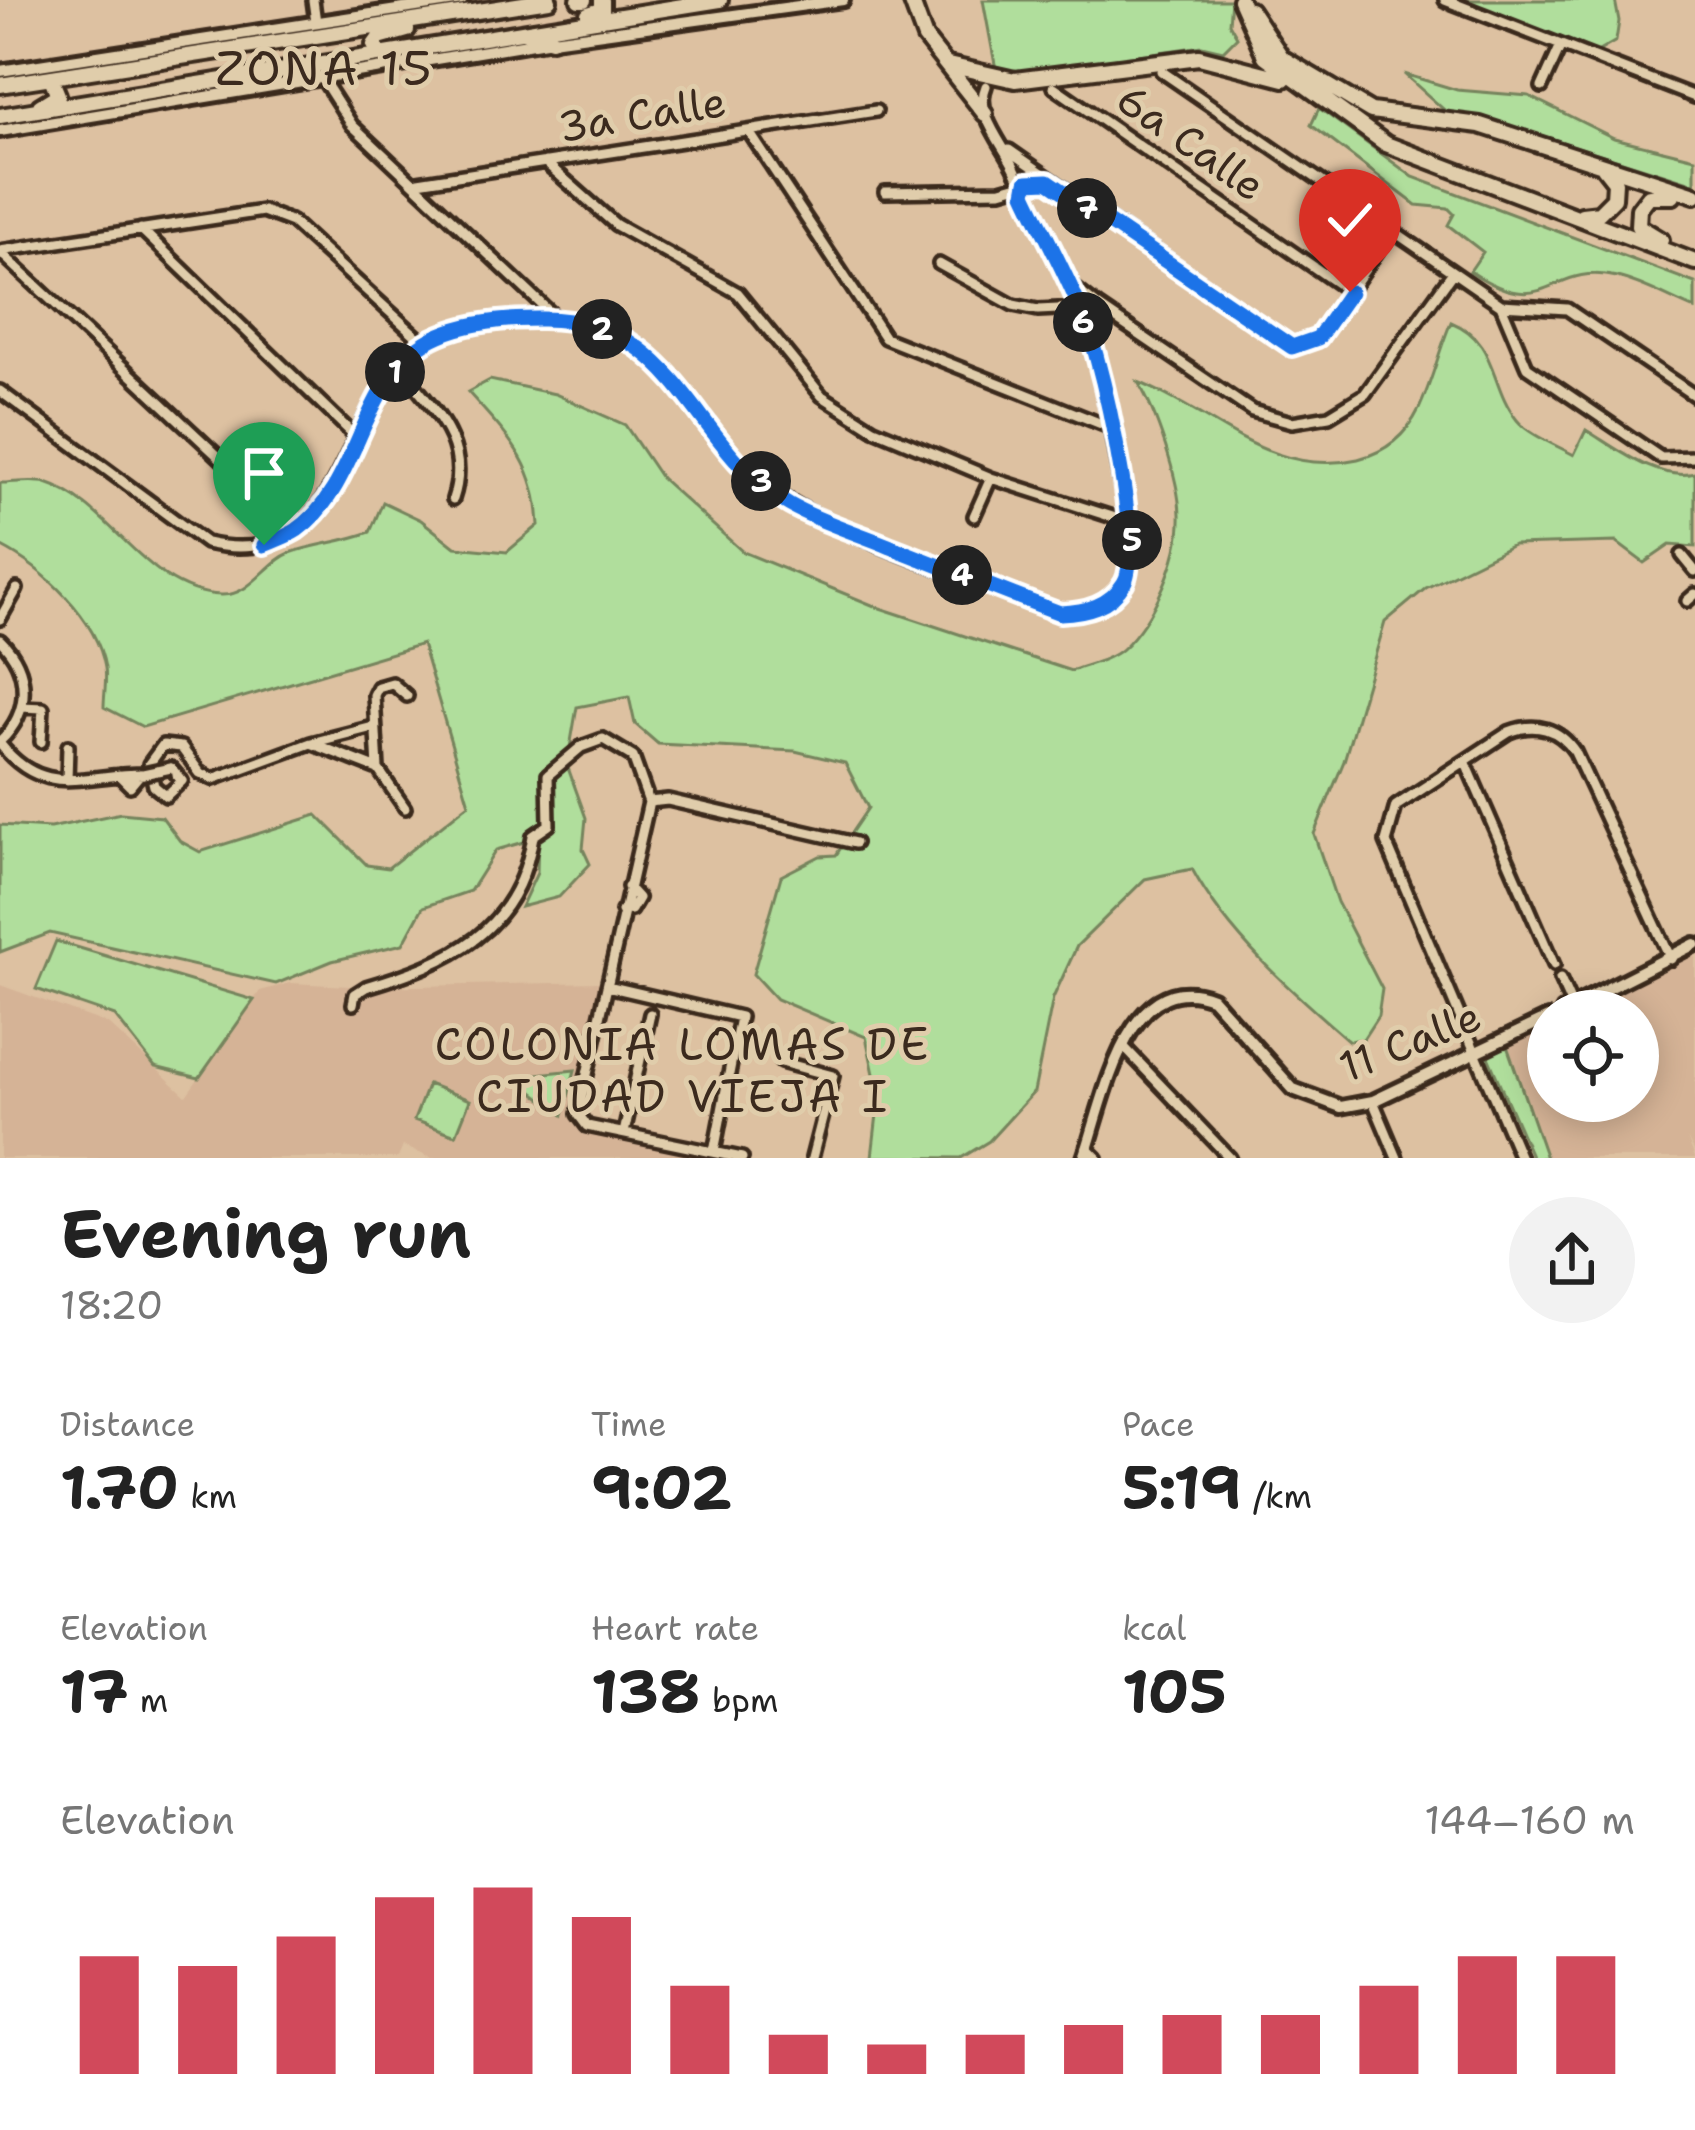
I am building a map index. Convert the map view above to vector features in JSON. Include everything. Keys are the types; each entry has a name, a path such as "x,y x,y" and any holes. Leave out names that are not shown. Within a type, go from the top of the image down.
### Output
{"main road":[{"path":"1,76 28,81 51,78 549,0"},
{"path":"550,33 600,12 602,0"},
{"path":"0,116 521,32 550,33 720,0"},
{"path":"913,2 925,38 985,114"},
{"path":"953,70 986,86 1213,58 1236,52 1249,9"},
{"path":"1249,9 1265,56 1296,83 1402,153 1695,260"},
{"path":"1249,9 1282,58 1371,111 1480,124 1695,198"},
{"path":"352,19 375,27"},
{"path":"387,57 374,46 379,38 428,20"},
{"path":"270,44 291,26"},
{"path":"1213,58 1296,83"},
{"path":"80,103 74,82 110,68"},
{"path":"953,70 1009,80"},
{"path":"30,112 58,95 51,78"},
{"path":"206,99 219,78"},
{"path":"1576,215 1599,213 1614,198 1612,177 1598,164"},
{"path":"1695,198 1653,194 1643,202 1636,222 1644,232 1695,260"}],"street":[{"path":"314,0 316,22"},
{"path":"1,76 462,0"},
{"path":"0,131 345,74 387,57 843,0"},
{"path":"1445,0 1695,97"},
{"path":"1543,87 1561,45"},
{"path":"1161,71 1501,305 1567,308 1695,396"},
{"path":"337,95 345,74"},
{"path":"322,78 352,125 418,182 556,318"},
{"path":"0,392 206,544 229,548 264,545 297,530 316,511 399,366 425,344 475,325 556,318 620,335 651,354 740,463 786,502 1060,613 1101,605 1124,584 1130,569 1129,522 1095,353 1006,148 985,114 986,86"},
{"name":"6a Calle","path":"1054,87 1350,292"},
{"name":"3a Calle","path":"418,182 876,111"},
{"path":"749,132 885,338 1109,427"},
{"path":"1006,148 1279,343 1305,345 1318,338 1392,230"},
{"path":"545,162 616,224 738,293 822,395 874,429 991,478 1129,522"},
{"path":"885,192 1001,190 1023,188 1030,179 1048,181"},
{"path":"0,252 263,211 292,222 425,344"},
{"path":"141,229 357,438"},
{"path":"0,252 297,530"},
{"path":"939,264 1013,305 1099,308"},
{"path":"1067,282 1252,411 1292,422 1329,416 1365,394 1453,272"},
{"path":"1501,305 1528,367 1661,458 1695,457"},
{"path":"399,366 458,447 461,468 453,499"},
{"path":"974,516 991,478"},
{"path":"1682,556 1695,571"},
{"path":"0,619 17,589"},
{"path":"0,640 19,665 22,707 0,742 32,775 67,780 141,774 171,768 182,781 166,796 154,786 149,764 163,745 181,747 200,773 213,779 311,743 373,728"},
{"path":"405,808 378,769 373,728 378,687 392,683 407,696"},
{"path":"22,707 43,708 41,742"},
{"path":"1520,1158 1386,832 1396,806 1517,729 1544,728 1575,752 1671,958"},
{"path":"353,1004 355,994 366,987 477,943 494,927 526,868 533,836 549,825 548,776 581,747 602,739 633,757 649,802 588,1059 580,1121 742,1158"},
{"path":"311,743 378,769"},
{"path":"67,780 68,746"},
{"path":"1465,761 1554,965"},
{"path":"649,802 668,800 855,843"},
{"path":"1606,990 1695,944"},
{"path":"1560,979 1563,990"},
{"path":"607,986 740,1017 714,1152"},
{"name":"11 Calle","path":"1089,1155 1124,1048 1140,1015 1157,999 1198,993 1226,1009 1301,1095 1341,1107 1373,1101 1527,1028"},
{"path":"624,1133 648,1020"},
{"path":"1124,1048 1230,1158"},
{"path":"781,1062 833,1076 812,1158"},
{"path":"1373,1101 1397,1158"}],"shaded area":[{"path":"1695,954 1695,1152 1687,1138 1695,1158 1532,1158 1486,1052 1527,1033 1527,1122 1659,1122 1659,990 1619,990"},
{"path":"602,982 568,1116 582,1129 708,1158 431,1158 403,1146 398,1158 0,1158 0,985 108,1024 186,1096 260,991 290,983 370,987"}],"green space":[{"path":"983,0 1231,0 1229,23 1237,37 1223,51 1202,46 997,75"},
{"path":"1463,0 1615,0 1616,41 1597,52"},
{"path":"1404,74 1457,90 1529,96 1614,138 1695,158 1695,184 1514,127 1450,115"},
{"path":"1319,108 1413,177 1695,283 1695,309 1627,280 1594,274 1533,292 1496,286 1470,271 1483,252 1448,225 1454,214 1448,208 1416,205 1311,125"},
{"path":"1451,322 1477,340 1508,407 1536,435 1574,455 1586,430 1652,468 1695,473 1695,547 1670,545 1644,563 1616,542 1513,545 1426,588 1385,622 1344,761 1314,834 1337,902 1382,989 1378,1016 1363,1039 1349,1041 1263,962 1224,917 1192,869 1145,879 1077,946 1053,998 1034,1092 989,1141 961,1158 872,1157 879,1097 866,1037 776,999 753,974 781,876 820,856 836,855 868,808 845,763 795,751 658,744 635,724 629,697 577,707 567,765 586,818 583,849 590,864 559,897 521,907 537,873 538,838 496,850 470,891 423,907 403,944 332,961 276,984 50,933 0,952 0,825 50,828 121,813 162,817 180,841 200,852 317,815 367,865 388,868 469,804 422,644 143,727 104,707 105,668 80,613 50,581 0,546 0,483 41,482 69,494 171,579 221,595 250,585 290,553 370,532 383,502 421,520 455,547 507,552 539,525 537,503 517,452 468,392 490,380 555,394 625,425 661,478 743,552 877,607 1071,671 1111,656 1133,637 1155,605 1176,549 1180,514 1176,483 1138,382 1270,451 1326,463 1358,459 1394,442 1414,419"},
{"path":"56,941 254,1000 199,1078 155,1067 115,1016 36,989"},
{"path":"1506,1043 1527,1103 1527,1122 1533,1122 1546,1158 1532,1158 1486,1052"},
{"path":"575,1070 563,1115 518,1076"},
{"path":"428,1084 470,1100 456,1135 414,1120"}],"district":[{"name":"ZONA 15","path":"325,68"},
{"name":"COLONIA LOMAS DE CIUDAD VIEJA I","path":"683,1070"}],"route":[{"path":"264,545 297,530 316,511 376,400 399,366 425,344 475,325 556,318 620,335 651,354 679,382 740,463 786,502 1060,613 1080,612 1101,605 1124,584 1132,540 1095,353 1025,193 1027,182 1034,178 1048,181 1279,343 1292,347 1318,338 1350,292"}]}
